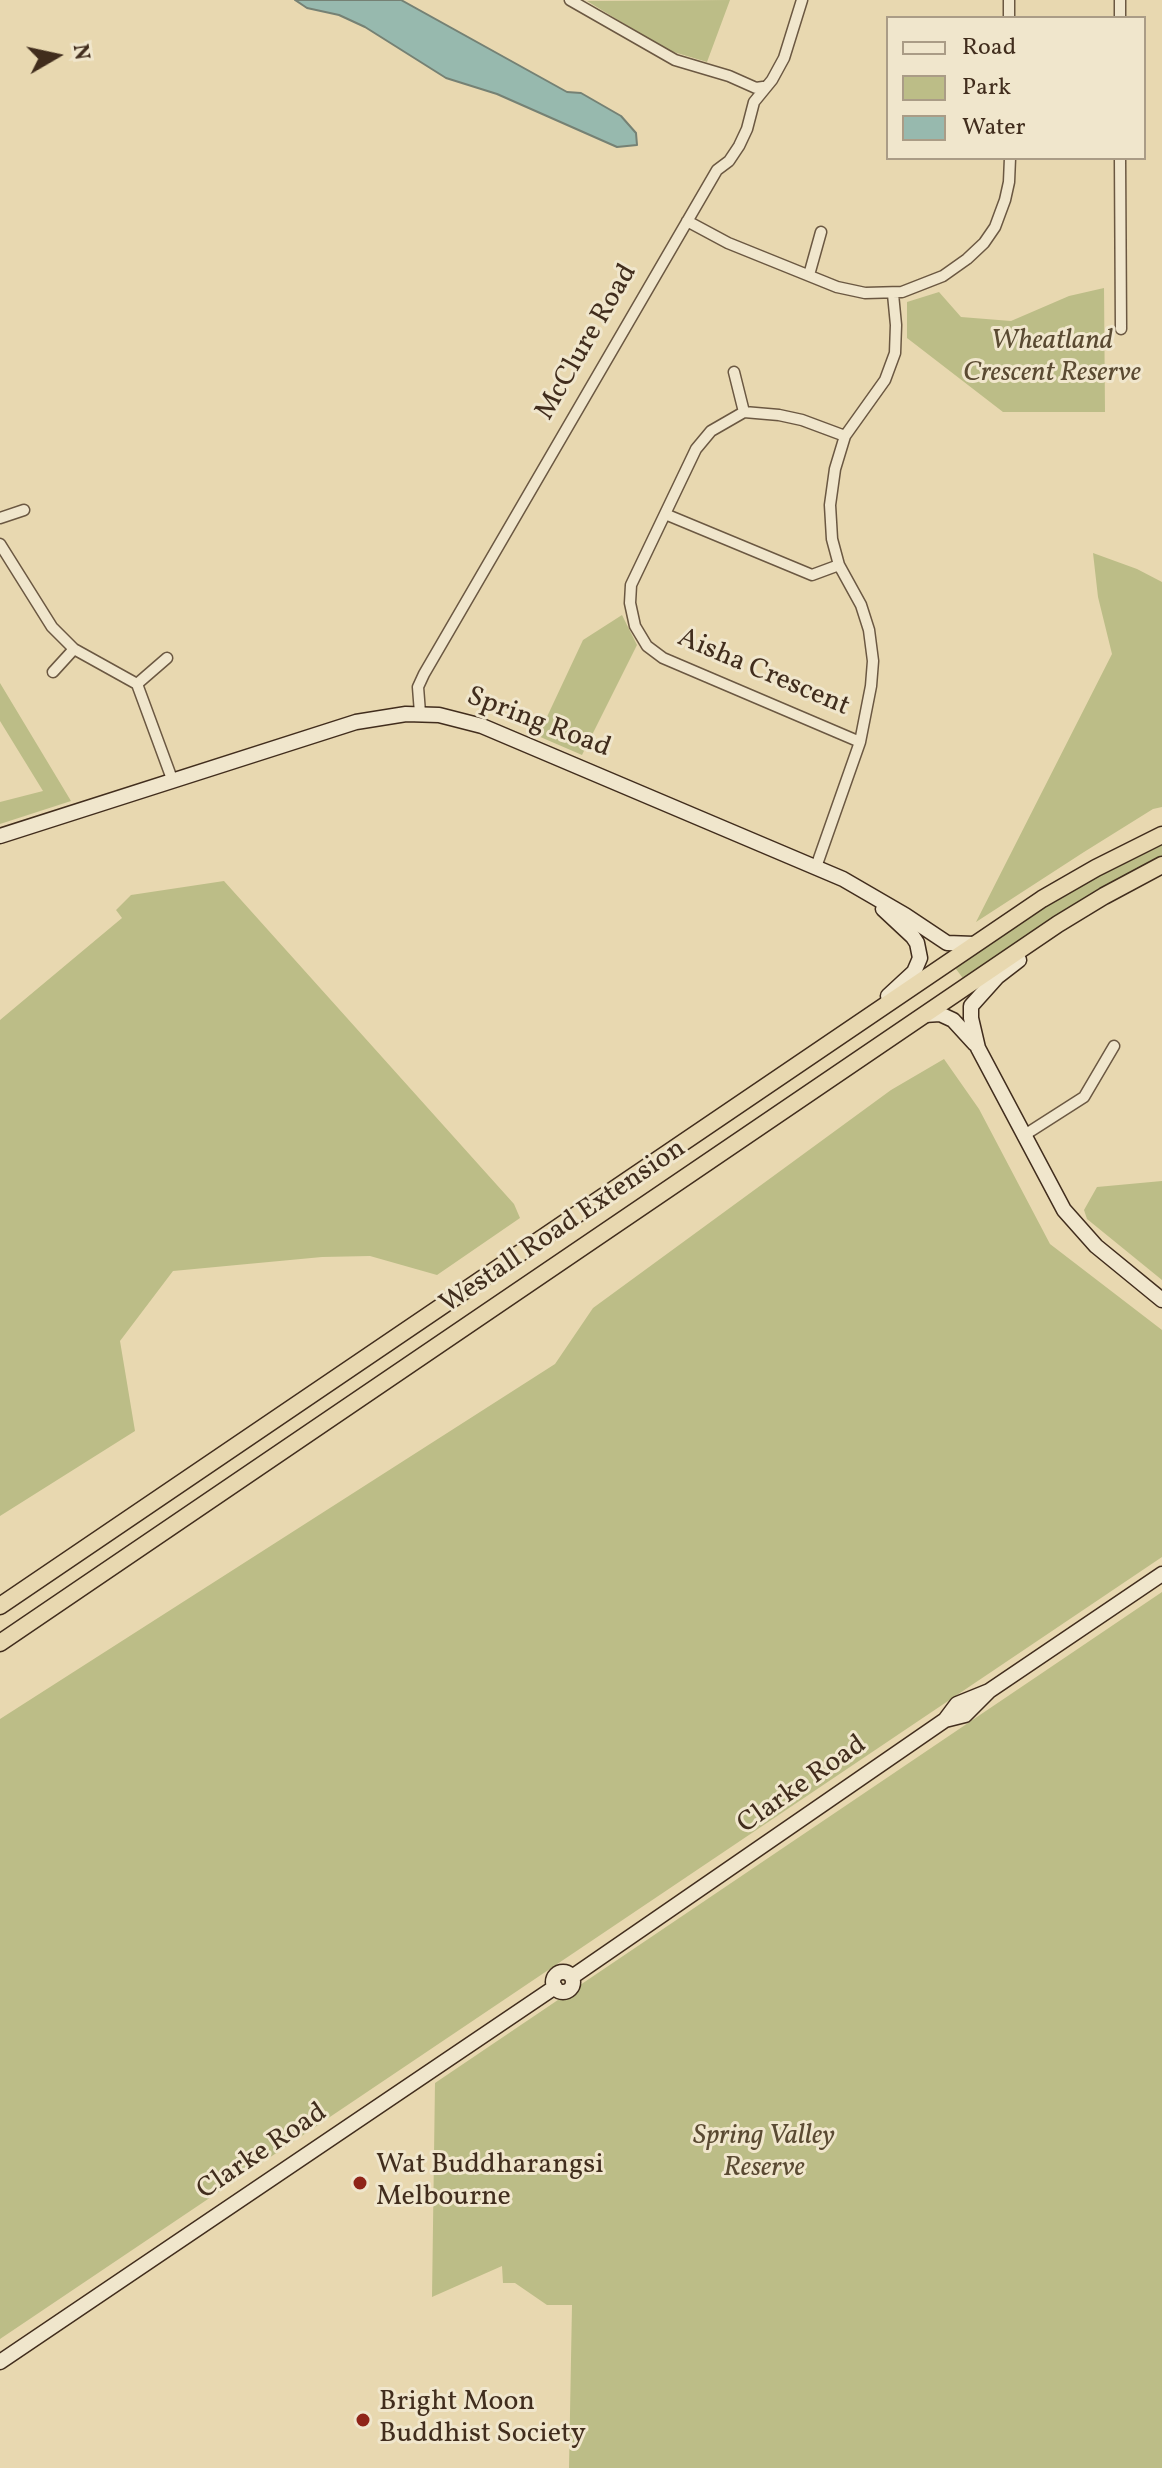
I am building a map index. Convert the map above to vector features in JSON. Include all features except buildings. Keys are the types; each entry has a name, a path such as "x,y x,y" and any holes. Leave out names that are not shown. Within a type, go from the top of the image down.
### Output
{"highway":[{"name":"Westall Road Extension","path":"0,1606 974,944 1042,899 1162,835"},
{"name":"Westall Road Extension","path":"0,1643 924,1015 1104,896 1162,865"}],"main road":[{"name":"Spring Road","path":"0,836 356,722 420,713 457,718 482,726 816,867 862,890 947,943 974,944"},
{"name":"Spring Road","path":"833,1040 907,980 920,958 913,937 862,890"},
{"path":"1104,896 1072,924 1002,972 971,1006 971,1018 978,1048 1064,1210 1096,1246 1162,1300"},
{"path":"924,1015 940,1014 953,1020 978,1048"},
{"name":"Clarke Road","path":"0,2362 555,1987 563,1991 569,1989 573,1984 572,1977 945,1720 965,1715 989,1691 1162,1574"}],"street":[{"path":"570,0 675,60 729,76 756,88 763,87"},
{"name":"McClure Road","path":"420,713 418,687 424,674 717,170 729,161 739,146 754,102 763,87 772,80 784,58 802,0"},
{"path":"687,221 728,243 837,287 865,293 893,294 943,276 984,243 995,227 1005,200 1010,160"},
{"path":"1120,160 1121,329"},
{"path":"809,275 821,232"},
{"path":"816,867 860,742 873,661 869,630 861,605 839,565 832,539 830,505 835,469 845,436 885,380 895,353 893,294"},
{"path":"734,372 744,412 802,420 845,436"},
{"name":"Aisha Crescent","path":"744,412 711,431 696,449 631,585 630,603 635,626 647,646 663,658 860,742"},
{"path":"0,518 24,510"},
{"path":"665,514 812,575 839,565"},
{"path":"0,544 52,627 74,649 137,684 172,779"},
{"path":"53,672 74,649"},
{"path":"137,684 167,658"},
{"path":"1023,1136 1084,1097 1114,1046"}],"green space":[{"path":"730,0 707,62 667,50 587,1"},
{"name":"Wheatland Crescent Reserve","path":"1104,288 1105,412 1003,412 907,338 907,302 939,292 961,317 1011,321 1069,296"},
{"path":"1093,553 1162,582 1162,807 1153,809 976,922 1112,654 1098,597"},
{"path":"622,615 637,645 582,755 538,736 583,640"},
{"path":"0,683 71,801 0,824 0,802 43,791 0,721"},
{"path":"1162,843 1162,860 965,981 953,965 1046,903"},
{"path":"224,881 514,1204 520,1218 437,1275 370,1256 322,1257 173,1271 120,1341 135,1431 0,1516 0,1020 122,918 116,910 131,895"},
{"path":"944,1059 979,1109 1050,1244 1162,1330 1162,1557 0,2339 0,1719 555,1364 593,1308 891,1090"},
{"path":"1162,1181 1162,1280 1087,1219 1084,1210 1097,1187"},
{"name":"Spring Valley Reserve","path":"1162,1592 1162,2468 569,2468 572,2305 547,2305 515,2283 503,2283 502,2266 432,2297 435,2083"}],"water":[{"path":"295,0 401,0 567,92 581,93 621,116 636,133 637,145 617,147 497,94 446,78 365,27 339,15 307,8"}],"place":[{"name":"Wat Buddharangsi Melbourne","path":"360,2183"},
{"name":"Bright Moon Buddhist Society","path":"363,2420"}]}
